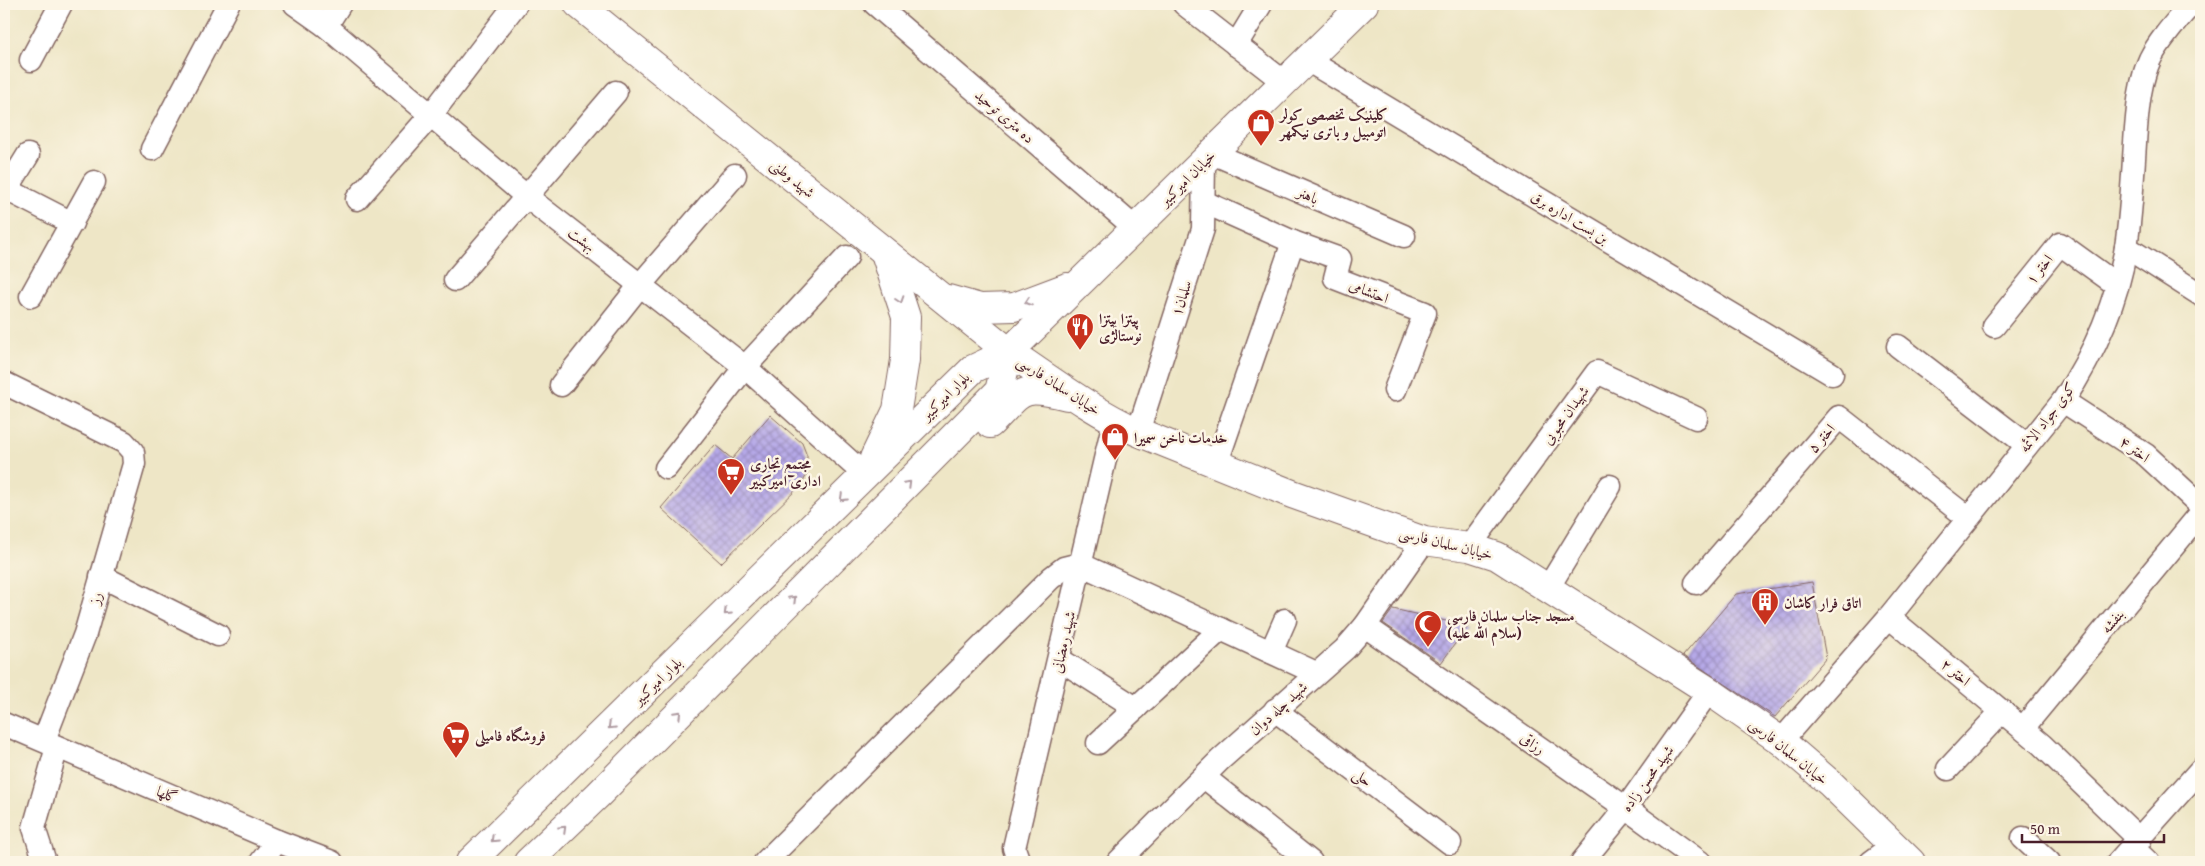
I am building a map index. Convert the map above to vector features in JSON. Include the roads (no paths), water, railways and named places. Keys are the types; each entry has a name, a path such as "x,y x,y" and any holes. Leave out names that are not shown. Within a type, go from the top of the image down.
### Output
{"main road":[{"name":"خیابان امیرکبیر","path":"1009,352 1364,4"},
{"name":"شهید وطنی","path":"591,8 885,253 1009,352"},
{"path":"866,476 897,410 905,360 906,317 885,253"},
{"path":"938,296 980,308 1014,307 1059,292 1088,274"},
{"path":"528,862 598,795 999,391 1009,352"},
{"name":"خیابان سلمان فارسی","path":"1009,352 1080,399 1126,426 1292,494 1424,541 1469,547 1497,556 1709,691 1781,740 1831,784 1902,854"},
{"name":"بلوار امیرکبیر","path":"470,862 866,476 973,369 1009,352"},
{"path":"945,446 976,438 1024,391 1039,389 1080,399"},
{"path":"568,767 598,795"}],"street":[{"path":"31,60 62,4"},
{"path":"152,150 228,4"},
{"name":"بهشت","path":"295,4 326,26 526,197 641,284 745,367 866,476"},
{"path":"326,26 340,4"},
{"path":"357,199 431,115 516,4"},
{"name":"ده متری توحید","path":"875,4 1135,228"},
{"path":"1184,4 1284,82"},
{"path":"1236,45 1261,4"},
{"name":"کوی جواد الائمه","path":"1781,740 1888,616 2063,401 2095,346 2111,311 2126,247 2139,96 2145,72 2155,49 2191,4"},
{"name":"بن بست اداره برق","path":"1307,60 1832,374"},
{"path":"455,280 616,92"},
{"path":"28,155 5,191 72,223"},
{"name":"سلمان۱","path":"1126,426 1203,229 1208,157"},
{"name":"باهنر","path":"1208,157 1404,236"},
{"path":"562,385 641,284 735,175"},
{"path":"31,296 94,182"},
{"name":"احتشامی","path":"1204,202 1293,242 1340,260 1335,278 1425,313 1395,390"},
{"path":"1217,462 1293,242"},
{"name":"اختر ۱","path":"1994,326 2060,244 2118,285"},
{"path":"2126,247 2201,295"},
{"path":"666,468 745,367 847,257"},
{"path":"1898,346 2027,445"},
{"name":"شهیدان محبوبی","path":"1469,547 1597,372 1696,418"},
{"name":"رز","path":"4,383 124,442 133,452 134,464 86,634 50,743"},
{"name":"اختر ۴","path":"2063,401 2146,455 2201,506"},
{"name":"اختر ۵","path":"1696,583 1840,416 1968,518"},
{"name":"شهید رمضانی","path":"1019,862 1014,848 1080,564 1126,426"},
{"path":"1548,588 1610,486"},
{"name":"بنفشه","path":"2022,728 2201,513"},
{"name":"شهید چله دوان","path":"1118,862 1275,710 1345,649 1365,626 1424,541"},
{"path":"765,862 1057,572 1064,568 1080,564 1316,673"},
{"path":"101,576 218,635"},
{"name":"اختر ۲","path":"1888,616 2042,744 2134,853"},
{"path":"1270,652 1285,620"},
{"name":"رزاقی","path":"1365,626 1626,808 1700,862"},
{"path":"1098,743 1221,629"},
{"path":"1058,659 1136,708"},
{"name":"شهید محسن زاده","path":"1582,862 1626,808 1709,691"},
{"name":"حلی","path":"1275,710 1450,843"},
{"path":"1948,769 2002,711"},
{"name":"گلها","path":"4,724 277,841 332,862"},
{"path":"45,862 34,828 50,743"},
{"path":"2134,853 2201,769"},
{"path":"1204,777 1311,862"},
{"path":"2023,838 2049,862"},
{"path":"260,862 277,841"},
{"path":"1871,862 1902,854"}],"place":[{"name":"کلینیک تخصصی کولر اتومبیل و باتری نیکمهر","path":"1261,147"},
{"name":"پیتزا پیتزا نوستالژی","path":"1080,351"},
{"name":"خدمات ناخن سمیرا","path":"1115,461"},
{"name":"مجتمع تجاری اداری امیرکبیر","path":"731,496"},
{"name":"اتاق فرار کاشان","path":"1765,626"},
{"name":"مسجد جناب سلمان فارسی (سلام الله علیه)","path":"1428,648"},
{"name":"فروشگاه فامیلی","path":"456,759"}]}
